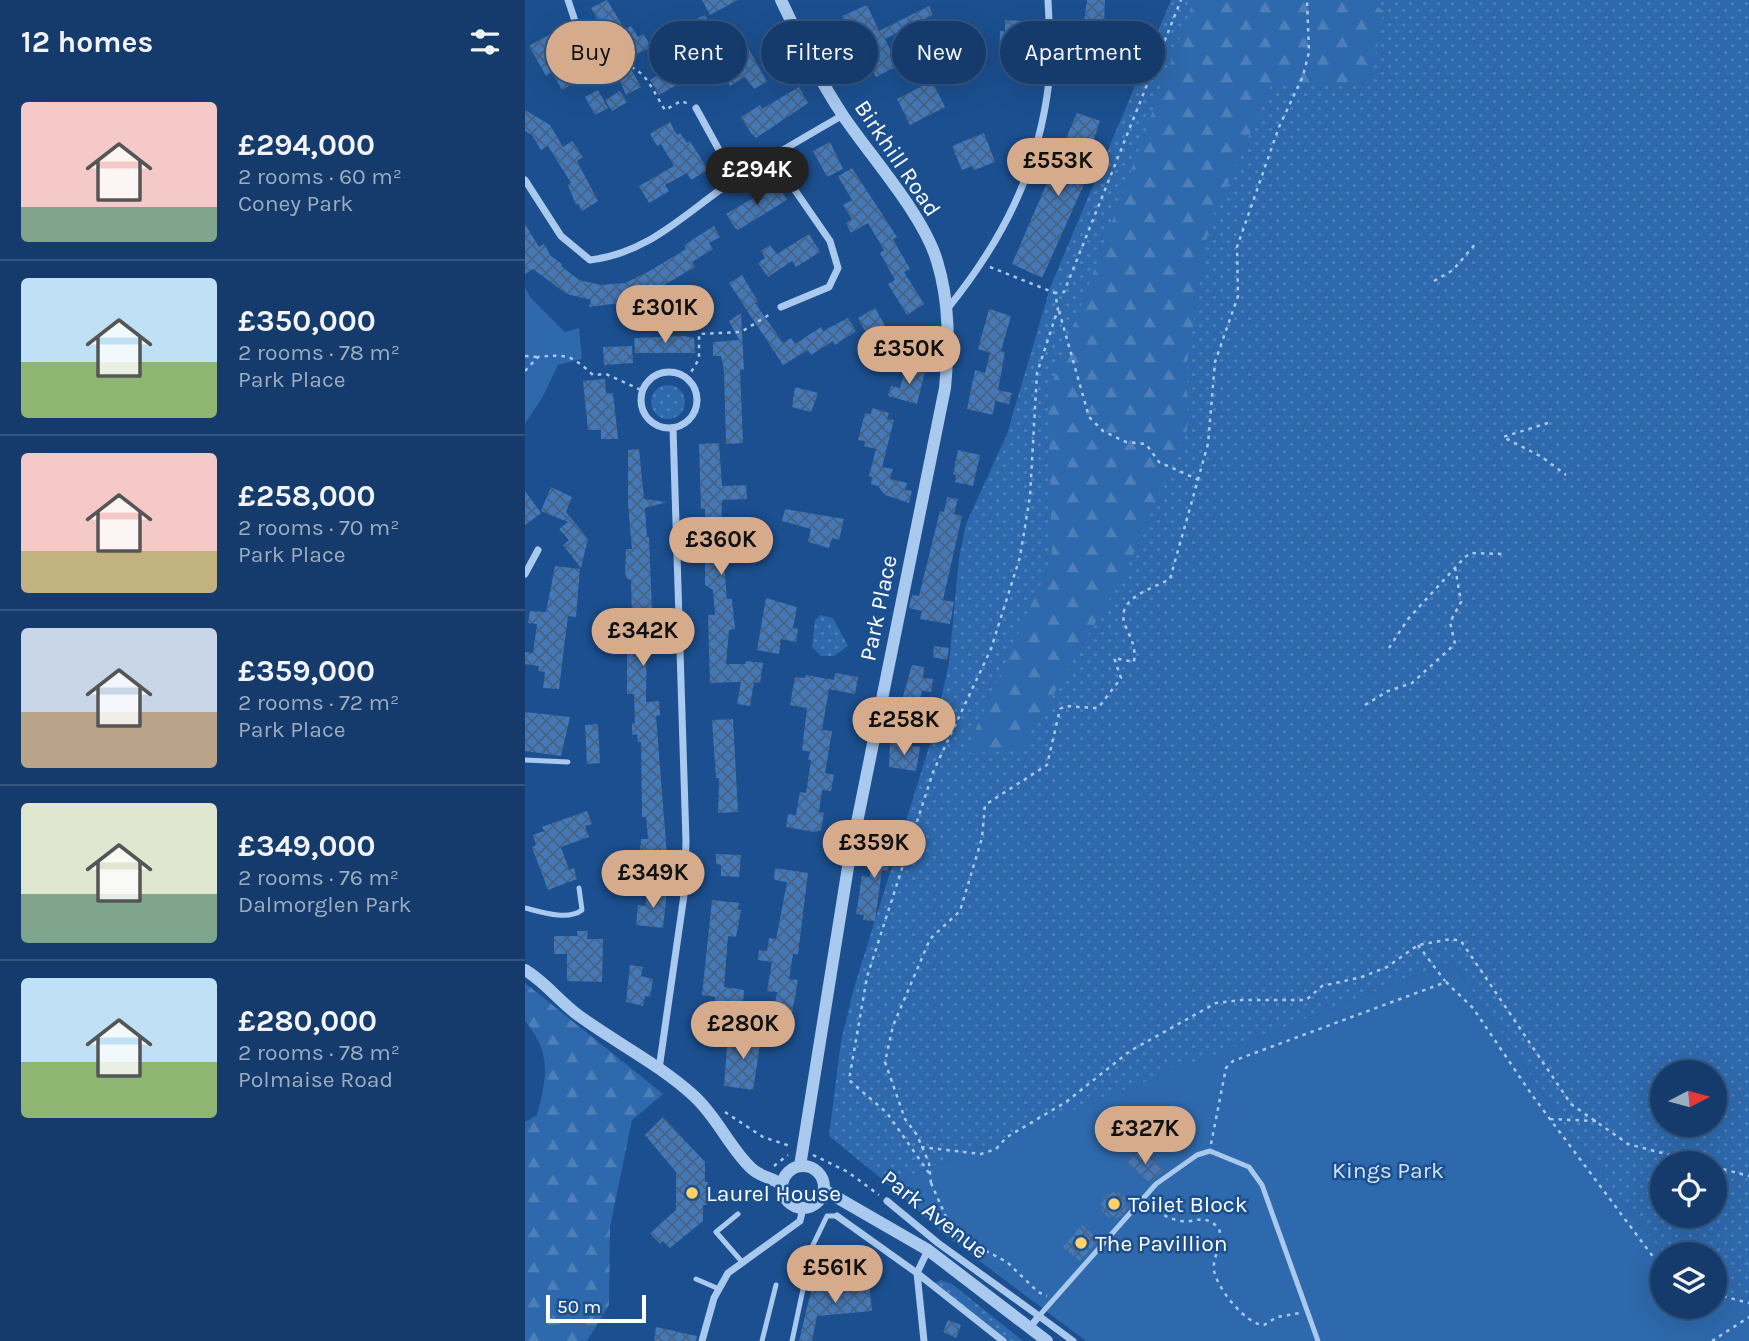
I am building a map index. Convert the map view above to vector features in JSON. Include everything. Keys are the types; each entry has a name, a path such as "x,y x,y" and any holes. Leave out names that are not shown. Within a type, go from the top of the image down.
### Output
{"street":[{"path":"568,0 575,21"},
{"name":"Birkhill Road","path":"781,0 810,61 843,115 918,223 937,258 948,308"},
{"path":"948,308 983,264 1015,205 1038,146 1050,78 1048,0"},
{"path":"696,107 735,179"},
{"path":"525,180 561,236 590,260 616,257 657,236 735,179 843,115"},
{"path":"772,157 830,241 838,268 829,287 781,307"},
{"name":"Park Place","path":"800,1166 848,867 945,388 948,308"},
{"path":"671,372 687,379 697,394 697,404 685,423 673,428 659,426 646,416 641,390 651,378 671,372"},
{"path":"659,1069 684,895 686,841 673,428"},
{"path":"525,574 538,550"},
{"path":"525,970 577,1014 659,1069 692,1095 718,1120 731,1144 760,1176 773,1178 782,1185 789,1203 803,1208 815,1205 824,1190"},
{"path":"782,1185 787,1173 800,1166 817,1171 824,1190 933,1246 1035,1321 1073,1341"},
{"name":"Park Avenue","path":"887,1201 933,1246"},
{"path":"702,1341 719,1289 728,1273 800,1221 803,1208"},
{"path":"837,1216 917,1273 1003,1341"},
{"path":"924,1341 917,1273 933,1246"},
{"path":"1035,1321 1047,1341"}],"lane":[{"path":"525,760 568,762"},
{"path":"525,908 545,914 577,914 582,910 579,888"},
{"path":"1035,1321 1156,1184 1197,1155 1210,1151 1249,1167 1262,1185 1318,1341"},
{"path":"737,1214 716,1232 743,1263"},
{"path":"792,1341 813,1247 827,1216 837,1216"},
{"path":"695,1279 719,1289"},
{"path":"762,1341 776,1285"}],"path":[{"path":"983,264 1055,293 1064,292 1181,0"},
{"path":"931,1183 929,1163 905,1119 885,1062 893,1026 930,939 960,911 982,838 985,805 1047,765 1061,709 1065,706 1098,709 1121,678 1114,658 1134,662 1136,646 1124,622 1125,608 1133,597 1170,579 1208,444 1216,362 1238,296 1237,247 1279,127 1303,76 1309,52 1307,0"},
{"path":"635,69 640,72 665,110 681,101 696,107"},
{"path":"1434,281 1453,270 1477,242"},
{"path":"1055,293 1089,417 1103,431 1126,442 1146,444 1159,462 1199,480"},
{"path":"687,379 699,359 699,334 741,332 781,307"},
{"path":"933,1246 950,1226 927,1168 887,1113 849,1080 855,1030 867,976 933,772 991,649 1020,557 1030,496 1037,373 1058,309"},
{"path":"525,356 563,354 574,357 593,375 606,374 641,390"},
{"path":"525,371 538,357"},
{"path":"1548,423 1503,437 1542,457 1566,475"},
{"path":"1389,648 1408,619 1471,553 1503,554"},
{"path":"1365,705 1388,691 1412,683 1455,644 1450,622 1461,602 1455,567"},
{"path":"921,1147 981,1154 996,1149 1007,1136 1066,1102 1130,1051 1216,1003 1306,1000 1322,986 1361,977 1387,967 1418,945 1451,939 1461,941 1571,1104 1628,1144 1655,1151"},
{"path":"1418,945 1445,982 1473,1008 1550,1119 1650,1253"},
{"path":"1210,1151 1226,1068 1233,1061 1445,982"},
{"path":"720,1109 763,1138 797,1149 760,1176"},
{"path":"1550,1119 1596,1121"},
{"name":"Park Avenue","path":"803,1151 848,1172 887,1201"},
{"path":"1727,1170 1749,1176"},
{"path":"1142,1199 1167,1217 1183,1221 1207,1219 1218,1227 1222,1240 1214,1271 1221,1287 1243,1317 1264,1325 1277,1317 1306,1310"},
{"path":"948,1231 987,1249 1007,1262 1038,1292 1053,1299"},
{"path":"1727,1297 1749,1303"},
{"path":"1712,1341 1749,1317"}],"green space":[{"path":"1171,0 1749,0 1749,1298 1727,1297 1727,1242 1654,1242 1564,1125 1452,961 888,1184 829,1136 841,1041 854,988 934,731 949,663 959,558 966,524 1007,434 1050,288 1136,84 1165,84 1165,21 1162,21"},
{"path":"1194,0 1367,0 1384,11 1370,82 1272,84 1209,226 1187,363 1187,430 1127,569 1020,751 965,753 1052,559 1048,395"},
{"path":"525,287 530,297 565,332 579,328 582,359 558,365 542,398 525,424"},
{"path":"668,385 680,390 685,402 680,414 668,419 656,414 651,402 656,390"},
{"path":"820,615 833,618 848,646 834,656 821,656 812,647 815,620"},
{"name":"Kings Park","path":"1452,961 1564,1125 1654,1242 1650,1242 1650,1319 1727,1319 1727,1297 1749,1298 1749,1341 1086,1341 945,1235 888,1184 1163,1075 1169,1068 1182,1062 1191,1064"},
{"path":"525,983 663,1094 632,1120 610,1227 609,1305 587,1341 525,1341 525,1122 537,1115 545,1066 540,1044 525,1021"},
{"path":"941,1280 952,1284 1023,1341 1005,1341 935,1283"}],"building":[{"path":"607,0 620,21 598,21 591,8"},
{"path":"702,0 738,0 710,15"},
{"path":"1087,0 1105,0 1104,21 1084,21"},
{"path":"867,5 874,21 845,21 842,16"},
{"path":"929,6 933,15 921,21 899,21"},
{"path":"705,15 708,21 694,21"},
{"path":"892,24 892,36 885,39 892,54 892,69 878,76 878,29 879,31"},
{"path":"635,32 638,37 644,34 649,48 635,55"},
{"path":"546,36 546,76 529,46"},
{"path":"747,46 761,71 761,84 763,84 754,89 747,80"},
{"path":"635,76 641,87 626,95 621,84 635,84"},
{"path":"559,84 572,84 562,90"},
{"path":"652,84 678,84 659,95"},
{"path":"926,84 934,84 945,107 910,125 897,99"},
{"path":"799,87 808,103 756,138 741,117 760,105 762,109"},
{"path":"598,90 608,108 595,115 585,97"},
{"path":"620,91 627,102 612,111 605,100"},
{"path":"525,110 550,125 563,147 572,141 583,157 577,161 598,201 582,211 578,203 576,205 568,185 571,183 548,146 541,150 532,135 525,131"},
{"path":"1077,113 1100,121 1084,168 1090,171 1042,278 1012,264"},
{"path":"670,122 677,135 680,133 687,143 690,141 708,170 691,180 687,173 665,185 669,191 649,203 639,186 674,166 661,144 657,146 650,134"},
{"path":"984,133 995,162 974,170 972,166 962,170 952,146"},
{"path":"830,142 843,169 827,177 813,151"},
{"path":"852,168 897,237 893,239 910,269 904,272 924,304 907,315 888,284 895,280 880,253 884,250 868,223 851,233 846,223 852,219 843,205 852,200 838,176"},
{"path":"777,184 787,200 738,230 735,228 726,214"},
{"path":"525,224 539,247 544,244 561,266 579,280 601,285 625,283 648,272 686,249 684,245 714,226 720,237 709,243 713,249 692,262 695,267 636,301 589,307 591,300 567,294 533,269 525,274"},
{"path":"809,234 820,252 796,267 792,261 768,277 758,263 765,258 761,251 770,245 777,254"},
{"path":"742,275 758,302 755,303 783,343 791,338 795,344 821,327 823,331 848,318 856,331 835,345 833,341 811,355 808,350 783,365 729,283"},
{"path":"875,308 888,331 869,338 858,318"},
{"path":"989,309 1011,316 1001,351 1005,352 998,390 1012,393 1009,404 995,401 993,415 967,409 975,370 985,373 990,353 978,349"},
{"path":"741,313 744,370 740,370 743,443 726,444 724,371 721,356 713,356 713,342 739,340 729,321"},
{"path":"634,338 694,338 695,353 635,353"},
{"path":"632,346 633,363 604,365 603,347"},
{"path":"906,366 925,371 917,404 888,396 891,386 900,388"},
{"path":"605,379 606,393 613,393 618,439 601,439 601,430 588,430 583,381"},
{"path":"795,387 818,393 811,412 792,407"},
{"path":"872,408 889,413 887,419 894,420 882,467 893,469 890,479 907,483 905,490 912,491 909,503 885,495 878,486 871,484 872,477 869,476 876,449 864,446 865,441 858,440 865,413 871,414"},
{"path":"719,443 722,486 746,485 747,499 722,500 721,528 727,599 732,599 735,629 729,630 726,664 745,664 746,661 763,663 760,683 754,682 750,706 737,704 741,682 710,683 708,615 715,615 713,590 705,585 705,509 701,509 699,444"},
{"path":"639,449 644,499 667,502 645,508 649,537 653,636 647,636 646,702 659,701 660,715 656,716 668,868 639,867 641,839 648,839 646,817 642,817 641,742 638,742 637,734 632,735 632,723 635,723 634,694 627,694 627,637 621,637 621,617 632,617 631,580 627,579 625,573 626,549 632,549 628,503 628,450"},
{"path":"958,450 980,455 973,486 955,482 956,475 953,474"},
{"path":"551,487 572,497 566,512 588,539 581,568 563,545 569,540 559,529 568,522 541,511"},
{"path":"525,491 541,513 525,525"},
{"path":"947,497 958,499 954,514 962,516 943,600 954,602 950,624 920,619 922,611 909,608 912,595 919,596 940,511 944,512"},
{"path":"785,509 844,519 839,540 832,538 829,548 808,542 811,529 782,521"},
{"path":"555,566 580,569 576,617 568,616 559,689 543,688 545,672 538,671 539,666 525,664 525,652 533,653 537,624 528,623 530,611 546,612"},
{"path":"766,598 797,607 793,628 798,629 796,642 781,639 779,654 757,650"},
{"path":"934,646 949,648 947,660 933,657"},
{"path":"912,665 924,667 923,678 933,679 931,692 922,691 917,721 887,718 890,706 900,707"},
{"path":"835,673 858,677 855,694 829,689 822,730 832,731 825,773 834,775 831,791 822,790 819,812 824,813 821,830 814,832 786,827 788,814 796,815 800,792 806,793 811,760 808,760 810,752 802,750 807,708 790,705 795,677 805,678 806,675 834,680"},
{"path":"525,712 570,717 561,756 525,751"},
{"path":"733,719 738,812 718,813 719,778 716,778 712,720"},
{"path":"598,724 600,763 587,764 585,725"},
{"path":"890,742 920,747 916,771 889,767"},
{"path":"587,811 592,824 585,826 589,837 561,847 569,870 574,868 577,879 548,890 532,847 536,845 533,835 544,831 542,827"},
{"path":"875,838 893,841 888,871 882,870 875,921 863,920 864,915 856,914 862,876 869,877"},
{"path":"716,854 741,855 739,877 721,876 721,865 716,864"},
{"path":"775,868 808,873 798,954 793,954 789,979 798,980 792,1014 774,1011 777,992 767,991 772,962 758,960 759,950 767,951 769,938 776,939 787,882 774,880"},
{"path":"647,889 667,891 663,928 636,925 638,905 645,906"},
{"path":"712,900 739,903 738,910 741,910 736,937 728,936 724,987 744,990 743,1003 731,1002 729,1016 713,1014 715,997 702,995"},
{"path":"577,931 588,931 587,939 603,939 602,982 567,981 567,954 554,954 554,936 577,936"},
{"path":"630,965 643,967 641,976 653,979 650,997 645,996 643,1006 626,1002"},
{"path":"741,1028 759,1031 757,1038 761,1038 753,1090 724,1086 727,1046 738,1048"},
{"name":"Laurel House","path":"663,1117 705,1162 705,1182 708,1182 703,1221 670,1248 663,1241 660,1244 650,1233 676,1210 676,1172 645,1135"},
{"path":"1139,1148 1164,1169 1150,1183 1126,1163"},
{"name":"Toilet Block","path":"1114,1192 1123,1196 1127,1205 1123,1214 1114,1218 1105,1214 1101,1205 1105,1196"},
{"name":"The Pavillion","path":"1082,1225 1099,1240 1080,1261 1063,1247"},
{"path":"869,1283 872,1311 817,1316 812,1341 799,1341 811,1291"},
{"path":"948,1320 961,1325 956,1338 943,1332"},
{"path":"656,1327 697,1336 696,1341 654,1341"}],"place":[{"name":"Laurel House","path":"692,1193"},
{"name":"Toilet Block","path":"1114,1204"},
{"name":"The Pavillion","path":"1081,1243"}]}
